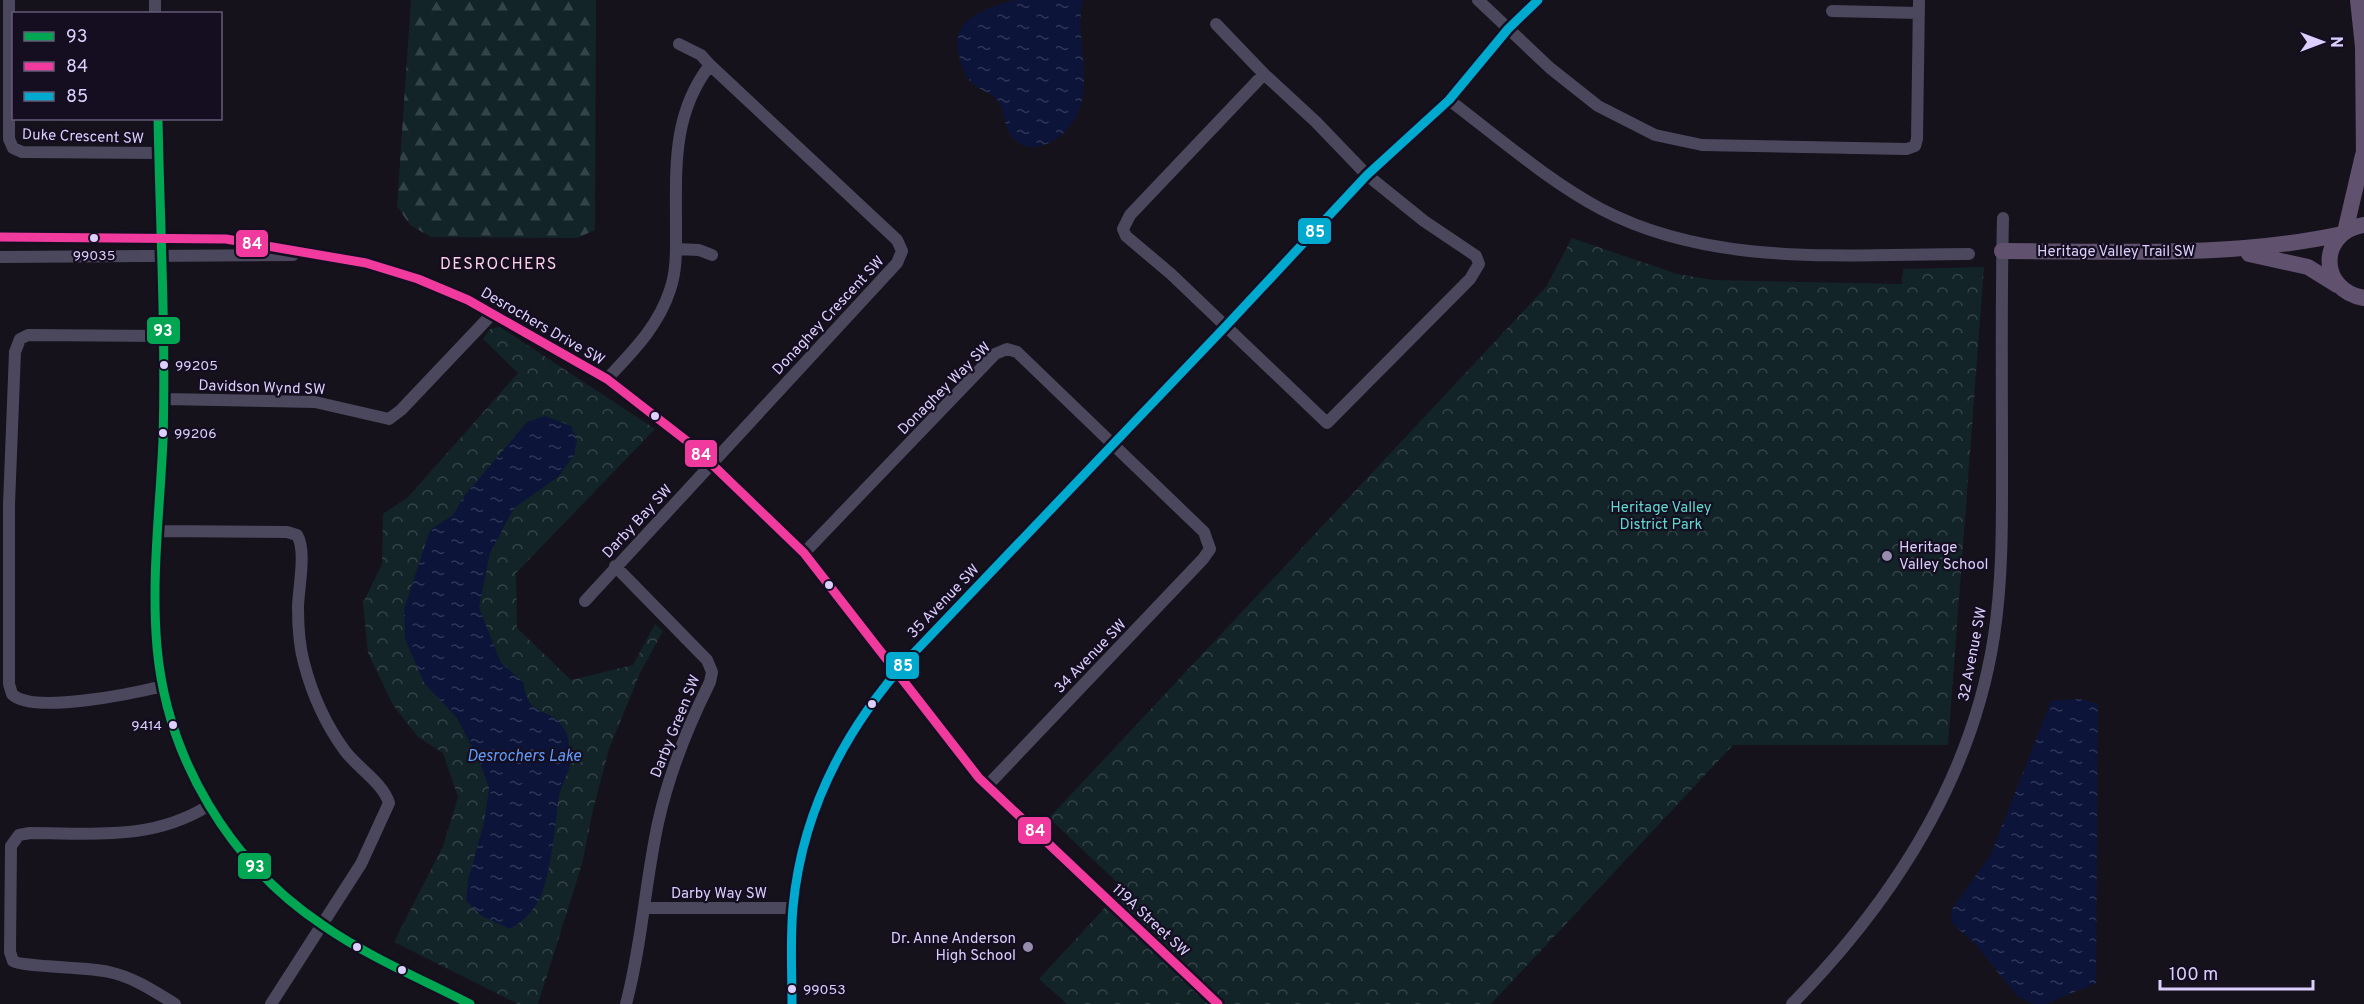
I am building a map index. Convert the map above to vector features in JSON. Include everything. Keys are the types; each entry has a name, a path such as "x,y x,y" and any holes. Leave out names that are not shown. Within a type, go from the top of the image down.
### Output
{"main road":[{"path":"2337,285 2329,264 2335,242 2343,233 2364,157 2363,43 2358,0"},
{"name":"Heritage Valley Trail SW","path":"2002,251 2230,250 2284,245 2343,233 2364,225"},
{"name":"Heritage Valley Trail SW","path":"2230,250 2308,267 2354,296 2364,298"}],"street":[{"name":"Duke Crescent SW","path":"9,0 9,139 13,148 22,152 158,153"},
{"path":"1478,0 1508,29 1598,106 1655,135 1702,145 1907,149 1915,146 1919,6 1832,11"},
{"name":"35 Avenue SW","path":"792,1004 793,908 802,851 825,783 848,738 897,671 1367,175 1449,100 1508,29 1538,0"},
{"path":"1216,24 1367,175 1424,221 1476,256 1479,264 1477,272 1327,423 1126,236 1123,229 1130,215 1264,74"},
{"name":"Donaghey Crescent SW","path":"679,44 701,55 897,240 902,251 897,263 711,463"},
{"path":"607,379 644,339 660,313 674,275 679,132 690,94 710,65"},
{"path":"1449,100 1531,163 1601,209 1692,244 1805,254 1969,254"},
{"path":"158,120 164,399 155,615 163,686 180,745 208,806 235,844 264,877 321,925 470,1004"},
{"name":"32 Avenue SW","path":"1792,1004 1871,915 1910,859 1949,786 1978,703 1994,637 2001,551 2003,218"},
{"name":"Desrochers Drive SW","path":"0,237 226,239 392,270 454,294 493,313 607,379 711,463 804,554 897,671"},
{"path":"676,249 699,250 712,255"},
{"name":"Desrochers Drive SW","path":"0,257 310,254"},
{"name":"Davidson Wynd SW","path":"164,399 305,401 337,405 381,419 389,418 396,415 493,313"},
{"path":"163,686 96,700 26,700 15,697 9,684 9,543 15,352 20,339 28,335 164,336"},
{"name":"Donaghey Way SW","path":"804,554 1000,351 1006,349 1017,352 1204,532 1210,543"},
{"name":"Darby Bay SW","path":"585,601 711,463"},
{"path":"158,531 287,532 293,533 300,539 298,626 304,664 310,683 319,706 345,750 381,789 389,803 361,864 271,1004"},
{"name":"34 Avenue SW","path":"987,786 1203,559 1210,543"},
{"name":"Darby Green SW","path":"615,566 690,641 707,660 712,672 670,774 656,834 638,957 626,1004"},
{"name":"119A Street SW","path":"897,671 957,752 987,786 1218,1004"},
{"path":"175,1004 142,984 112,972 82,967 21,965 13,961 10,952 11,846 15,839 23,834 147,831 176,824 208,806"},
{"name":"Darby Way SW","path":"646,908 793,908"}],"green space":[{"path":"411,0 596,0 595,230 577,238 431,237 410,225 397,206"},
{"name":"Heritage Valley District Park","path":"1572,238 1677,274 1713,280 1902,284 1903,269 1984,267 1948,745 1733,745 1491,1004 1067,1004 1039,979 1123,888 1049,818 1546,287"},
{"path":"500,327 655,429 516,573 517,628 571,680 633,665 655,624 663,631 640,673 609,749 582,864 538,1004 518,1004 394,942 443,846 458,797 443,753 418,737 393,705 368,653 363,603 382,564 383,514 408,497 518,373 483,339 490,329"}],"water":[{"path":"1014,0 1083,0 1081,28 1084,85 1078,113 1067,130 1059,137 1040,146 1031,147 1013,138 1000,104 994,97 968,79 958,53 957,41 965,23 983,11"},
{"name":"Desrochers Lake","path":"545,416 571,426 577,440 574,455 558,477 514,508 490,553 479,608 501,663 523,682 526,695 536,709 554,717 559,722 566,733 569,749 570,765 559,796 547,878 539,900 530,913 510,929 482,916 466,901 468,880 484,822 489,788 480,763 457,718 424,683 405,639 404,609 430,530 453,515 464,496 527,422"},
{"path":"2079,699 2098,704 2096,983 2046,1004 2034,1004 2018,997 1976,945 1952,923 1951,910 1991,854 2051,701"}],"transit line":[{"name":"85","path":"792,1004 793,907 806,838 830,773 865,713 909,658 1367,175 1449,100 1508,29 1538,0"},
{"name":"93","path":"158,120 164,400 155,569 155,621 163,689 174,729 189,768 209,805 232,840 290,901 359,948 470,1004"},
{"name":"84","path":"0,237 226,239 366,263 418,279 468,300 607,379 692,445 804,553 979,778 1218,1004"}],"place":[{"name":"99035","path":"94,238"},
{"name":"99205","path":"164,365"},
{"name":"99206","path":"163,433"},
{"name":"Heritage Valley School","path":"1887,556"},
{"name":"9414","path":"173,725"},
{"name":"Dr. Anne Anderson High School","path":"1028,947"},
{"name":"99053","path":"792,989"}],"district":[{"name":"DESROCHERS","path":"499,263"}]}
